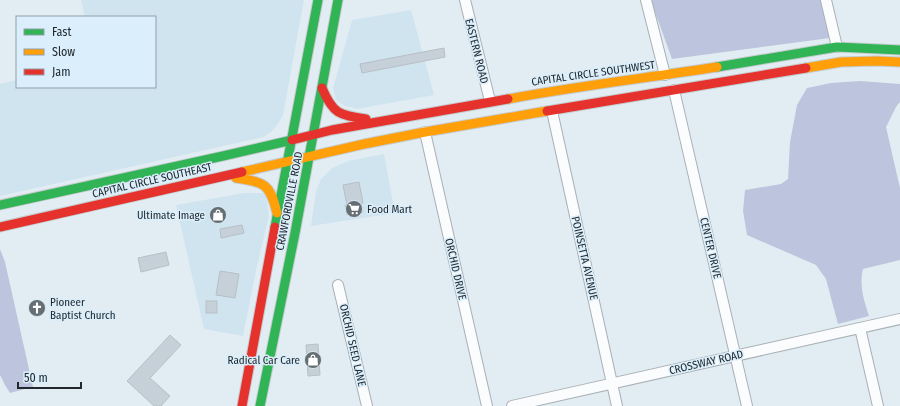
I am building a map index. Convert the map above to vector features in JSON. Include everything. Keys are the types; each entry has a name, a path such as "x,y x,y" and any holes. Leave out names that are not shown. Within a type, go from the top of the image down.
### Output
{"main road":[{"name":"CRAWFORDVILLE ROAD","path":"242,406 318,0"},
{"name":"CRAWFORDVILLE ROAD","path":"260,406 314,134 338,0"},
{"name":"CAPITAL CIRCLE SOUTHWEST","path":"291,140 332,130 490,101 561,89 665,75 837,46 900,50"},
{"path":"309,156 425,132 841,62 900,62"},
{"path":"322,88 329,105 338,113 346,116 379,121"},
{"name":"CAPITAL CIRCLE SOUTHEAST","path":"0,205 291,140"},
{"name":"CAPITAL CIRCLE SOUTHEAST","path":"2,227 309,156"},
{"path":"222,177 256,181 264,186 272,195 278,215"},
{"path":"2,227 12,213 17,209 43,202 53,193"}],"street":[{"name":"EASTERN ROAD","path":"465,0 490,101"},
{"path":"646,0 665,75"},
{"path":"826,0 837,46"},
{"name":"CENTER DRIVE","path":"674,90 747,406"},
{"name":"POINSETTA AVENUE","path":"552,111 618,406"},
{"name":"ORCHID DRIVE","path":"425,132 487,406"},
{"name":"ORCHID SEED LANE","path":"338,285 367,406"},
{"name":"CROSSWAY ROAD","path":"512,406 900,319"},
{"path":"860,328 878,406"}],"shaded area":[{"path":"81,0 304,0 283,115 278,124 270,133 263,137 0,196 0,84 16,80 16,88 156,88 156,16 85,16"},
{"path":"822,0 830,38 672,59 651,1"},
{"path":"411,10 434,95 357,109 345,106 336,100 333,88 352,20"},
{"path":"860,81 900,84 900,102 886,127 900,188 900,260 863,269 862,287 869,316 838,324 826,279 816,265 747,235 743,211 745,190 781,184 788,179 790,142 797,105 807,88 831,83"},
{"path":"384,154 395,213 311,226 316,192 321,179 332,168 348,161"},
{"path":"244,193 266,194 269,216 243,336 204,329 176,205"},
{"path":"0,249 5,262 33,387 10,393 0,375"}],"building":[{"path":"444,48 445,57 362,73 360,64"},
{"path":"359,182 363,212 347,215 345,205 347,205 343,185"},
{"path":"242,225 244,233 221,238 220,229"},
{"path":"166,252 169,265 141,272 138,258"},
{"path":"220,271 239,274 235,298 216,295"},
{"path":"206,301 217,301 217,313 206,313"},
{"path":"170,335 181,345 150,378 170,396 161,406 154,406 127,381"},
{"name":"Radical Car Care","path":"318,344 320,375 308,376 306,345"}],"traffic: fast":[{"path":"275,227 318,0"},
{"path":"260,406 295,233 338,0"},
{"path":"717,67 837,47 900,50"},
{"path":"0,205 292,140"}],"traffic: slow":[{"path":"806,68 841,62 900,62"},
{"path":"508,99 717,67"},
{"path":"242,172 364,144 547,111"},
{"path":"236,178 254,181 265,186 272,196 277,213"}],"traffic: jam":[{"path":"547,111 806,68"},
{"path":"322,88 326,97 338,112 349,116 366,119"},
{"path":"292,140 332,130 508,99"},
{"path":"0,227 242,172"},
{"path":"242,406 275,227"}],"place":[{"name":"Food Mart","path":"354,209"},
{"name":"Ultimate Image","path":"218,215"},
{"name":"Pioneer Baptist Church","path":"37,308"},
{"name":"Radical Car Care","path":"313,360"}]}
